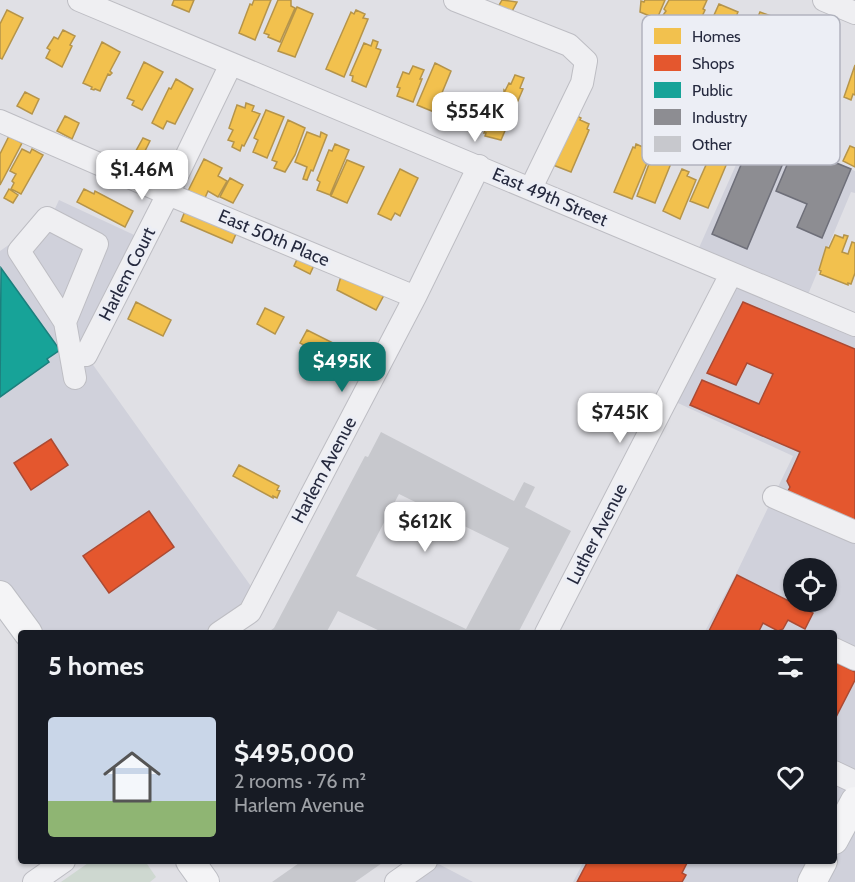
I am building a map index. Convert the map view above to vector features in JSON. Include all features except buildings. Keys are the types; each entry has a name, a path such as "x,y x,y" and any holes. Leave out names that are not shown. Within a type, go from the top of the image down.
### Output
{"main road":[{"path":"0,595 26,630"},
{"path":"192,864 205,882"},
{"path":"812,882 821,864"}],"street":[{"name":"East 49th Street","path":"79,0 855,325"},
{"path":"455,0 569,45 586,61 582,83 531,188"},
{"path":"824,0 855,13"},
{"name":"Harlem Court","path":"86,355 231,64"},
{"name":"East 50th Place","path":"0,121 415,297"},
{"name":"Harlem Avenue","path":"223,630 249,612 415,297 479,166"},
{"path":"65,322 97,244 47,218 10,252 65,322 75,378"},
{"name":"Luther Avenue","path":"548,630 731,274"},
{"path":"774,497 855,532"},
{"path":"837,651 855,660"},
{"path":"837,773 855,782"},
{"path":"34,882 60,864"},
{"path":"396,882 422,864"}],"shaded area":[{"path":"736,165 840,165 855,171 855,193 851,192 804,304 855,325 855,882 573,882 582,864 837,864 837,630 706,630 736,574 793,456 667,398 731,275 694,259"},
{"path":"59,200 145,240 86,355 258,596 222,630 26,630 0,595 0,251 52,215"},
{"path":"87,864 147,864 156,877 150,882 61,882"},
{"path":"428,864 439,864 473,882 396,882"}]}
